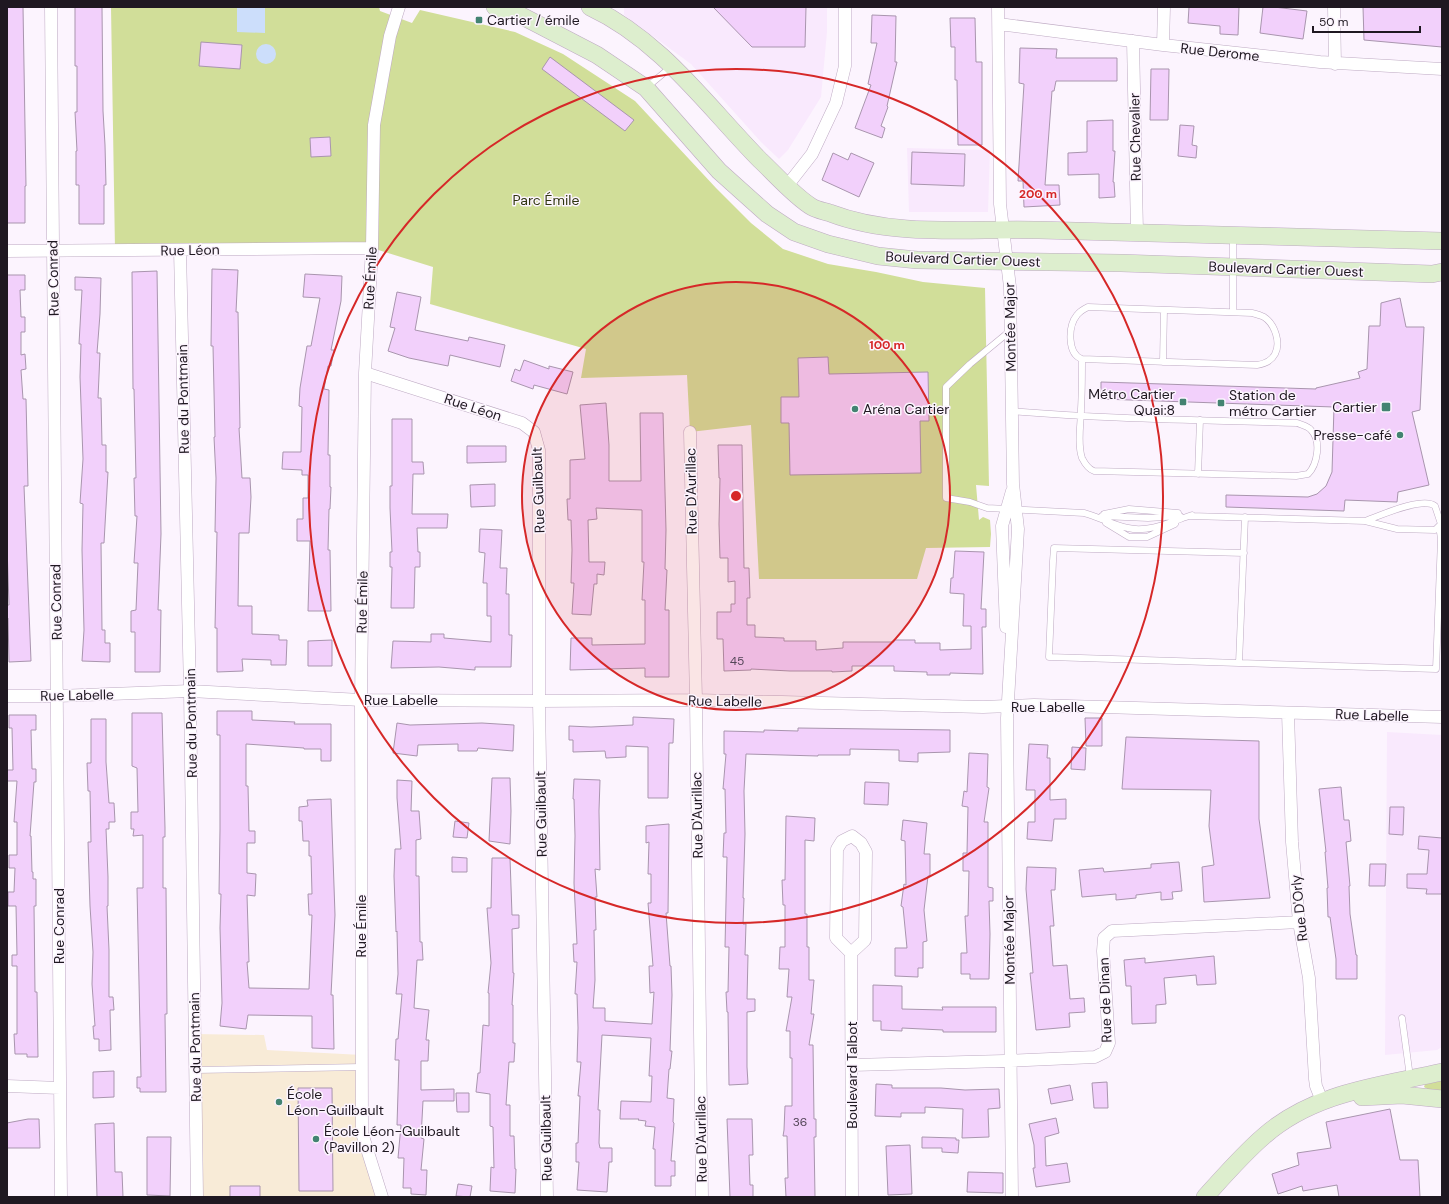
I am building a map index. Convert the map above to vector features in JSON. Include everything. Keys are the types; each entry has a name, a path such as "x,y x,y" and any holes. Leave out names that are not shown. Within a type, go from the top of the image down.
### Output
{"street":[{"name":"Rue Conrad","path":"51,7 62,1197"},
{"name":"Rue Émile","path":"382,1197 362,1133 361,700 365,373 372,248 374,125 390,36 399,7"},
{"name":"Boulevard Cartier Ouest","path":"495,7 520,15 597,54 646,88 719,171 767,214 794,232 828,244 878,256 917,260 1007,261 1439,274"},
{"name":"Boulevard Cartier Ouest","path":"590,7 622,25 652,48 672,66 694,87 733,132 787,186 812,207 868,225 894,229 1137,232 1442,241"},
{"path":"787,186 812,154 836,103 845,66 844,7"},
{"name":"Montée Major","path":"998,7 1000,204 1010,287 1013,487 1011,510 1018,529 1018,556 1008,706 1008,891 1012,1061 1012,1197"},
{"path":"1164,7 1164,45"},
{"path":"1334,7 1335,64"},
{"name":"Rue Derome","path":"999,24 1164,45 1335,64 1442,69"},
{"name":"Rue Chevalier","path":"1134,41 1137,232"},
{"name":"Rue Léon","path":"7,251 372,248"},
{"name":"Rue du Pontmain","path":"180,250 190,691 197,1197"},
{"name":"Rue Léon","path":"365,373 522,423 534,432"},
{"name":"Rue Guilbault","path":"534,432 539,450 539,701 547,1197"},
{"name":"Rue D'Aurillac","path":"690,432 696,700 702,1197"},
{"name":"Rue Labelle","path":"7,696 57,696 190,691 361,700 696,700 983,707 1034,705 1442,717"},
{"name":"Rue D'Orly","path":"1288,713 1292,842 1299,922 1309,978 1315,1080 1322,1101"},
{"path":"852,836 861,843 866,852 865,940 851,953 836,938 837,849 842,841 852,836"},
{"name":"Rue de Dinan","path":"852,1065 1012,1061 1095,1056 1105,1052 1108,1043 1103,951 1104,938 1112,931 1299,922"},
{"name":"Boulevard Talbot","path":"851,953 852,1197"},
{"path":"1205,1197 1265,1135 1297,1113 1322,1101 1358,1090 1442,1072"},
{"path":"7,1086 60,1088"},
{"path":"1322,1101 1389,1095 1414,1095 1442,1099"}],"lane":[{"path":"646,88 672,66"},
{"path":"1233,236 1233,312"},
{"path":"1088,308 1233,312 1264,317 1271,325 1274,330 1277,343 1275,354 1269,361 1256,365 1082,359 1075,355 1073,350 1071,336 1074,320 1084,309 1088,308"},
{"path":"1163,362 1164,310"},
{"path":"1010,331 970,364 946,387 946,498 970,502 987,508 1079,513 1094,516 1148,518 1192,515 1365,521 1397,529 1432,530 1438,528 1441,524 1433,504 1427,502 1396,509 1365,521"},
{"path":"1011,411 1081,416 1302,425 1312,430 1316,440 1316,463 1314,468 1308,474 1302,476 1094,471 1090,469 1083,459 1081,451 1081,416 1082,359"},
{"path":"1198,474 1200,420"},
{"path":"1094,516 1129,537 1147,537 1192,515"},
{"path":"1239,663 1245,517"},
{"path":"1244,553 1054,548 1049,657 1436,669 1441,538 1438,528"},
{"path":"1402,1018 1410,1078"},
{"path":"195,1070 362,1068"}],"shaded area":[{"path":"624,7 827,7 827,32 821,97 788,150 779,159 761,142 691,64 624,15"},
{"path":"907,148 990,150 988,212 909,212"},
{"path":"1387,732 1442,735 1442,1047 1437,1050 1385,1055"},
{"name":"École Léon-Guilbault","path":"194,1034 264,1035 267,1050 362,1055 362,1133 382,1197 197,1197"}],"green space":[{"name":"Parc Émile","path":"111,7 379,7 380,11 412,23 420,10 515,32 563,54 635,101 716,188 751,223 783,249 828,264 923,282 985,288 989,486 976,485 979,520 983,517 990,520 990,547 926,548 917,579 759,579 751,425 690,432 687,375 581,378 586,349 430,304 433,267 372,248 115,250"},
{"path":"1442,1079 1442,1093 1429,1090 1424,1087 1425,1084"}],"water":[{"path":"237,7 265,7 265,33 237,32"},
{"path":"266,44 273,47 276,54 273,61 266,64 259,61 256,54 259,47"}],"building":[{"path":"7,7 23,7 26,186 25,223 7,223"},
{"path":"75,7 102,7 103,111 106,185 104,185 104,224 79,224 79,185 76,185 77,151 75,112 77,112 77,66 75,66"},
{"path":"713,7 806,7 805,47 752,47"},
{"path":"1189,7 1239,7 1238,35 1220,34 1220,26 1188,23"},
{"path":"1263,7 1307,11 1303,39 1260,33"},
{"path":"1363,7 1442,7 1442,47 1364,40"},
{"path":"872,15 896,16 895,62 897,62 888,107 881,126 885,128 882,138 855,128 871,85 868,84 877,43 871,43"},
{"path":"950,18 975,18 976,62 982,62 982,145 958,145 955,47 951,47"},
{"path":"201,42 242,45 240,69 199,66"},
{"path":"1020,48 1057,49 1056,58 1117,58 1117,81 1056,81 1054,91 1052,91 1045,185 1059,185 1060,205 1024,207 1023,181 1018,181 1024,84 1019,83"},
{"path":"550,57 634,120 625,131 542,69"},
{"path":"1151,69 1169,69 1168,120 1150,120"},
{"path":"1113,120 1113,151 1115,151 1113,182 1115,197 1099,198 1099,174 1068,175 1068,153 1087,152 1087,121"},
{"path":"1180,125 1194,126 1192,145 1197,146 1196,158 1178,156"},
{"path":"330,137 331,156 311,157 310,138"},
{"path":"912,152 965,154 964,186 911,184"},
{"path":"833,153 848,160 851,153 874,163 859,197 822,180"},
{"path":"212,269 238,270 236,312 238,312 239,428 242,478 250,478 251,497 249,533 239,533 238,606 252,606 252,634 279,635 279,640 287,640 286,665 271,665 271,660 242,659 243,671 217,672 217,628 215,628 217,532 215,532 216,478 213,346 211,346"},
{"path":"157,271 161,534 158,610 161,610 160,672 135,672 135,632 131,632 131,611 136,610 138,563 134,563 137,516 135,516 134,478 136,478 133,389 132,272"},
{"path":"305,274 342,276 341,301 331,350 334,350 331,366 328,366 324,389 329,390 328,455 330,455 331,487 328,550 330,550 331,611 308,611 310,541 297,541 297,519 303,519 303,498 308,498 308,475 302,475 302,470 282,469 283,452 301,452 302,407 299,406 300,388 307,346 311,346 320,298 303,297"},
{"path":"7,275 25,275 25,290 20,290 21,317 25,317 25,332 21,332 21,355 25,354 26,369 21,370 23,399 26,399 28,486 24,486 31,661 9,662 7,618 7,605 9,605 7,546"},
{"path":"75,277 101,278 97,353 100,353 98,398 101,398 102,445 106,445 106,472 108,472 104,543 101,543 102,630 105,630 105,643 110,643 110,662 82,661 84,630 82,550 83,504 80,503 83,459 80,377 81,344 79,344 82,290 75,290"},
{"path":"397,292 421,297 415,330 468,341 469,337 505,345 500,367 450,355 448,366 409,358 388,351 395,328 390,327"},
{"name":"Cartier","path":"1400,298 1406,327 1424,327 1420,410 1412,412 1429,485 1398,492 1397,502 1345,500 1344,511 1226,507 1226,495 1308,497 1317,494 1326,486 1332,472 1334,407 1101,399 1101,382 1316,389 1360,378 1358,372 1367,369 1369,326 1380,326 1381,303"},
{"name":"Aréna Cartier","path":"828,357 829,374 928,372 929,421 920,421 921,473 790,475 789,423 781,423 781,397 799,397 798,358"},
{"path":"524,360 549,369 549,366 573,372 567,394 534,385 533,389 511,381 515,369 520,371"},
{"path":"606,403 609,445 609,481 641,481 640,413 663,413 666,530 665,569 667,570 665,610 669,610 669,677 645,677 645,668 570,670 571,638 592,638 592,645 645,644 645,600 642,600 644,562 642,562 642,510 596,508 597,519 588,520 589,562 605,562 604,575 597,574 597,584 594,584 591,615 572,614 574,583 571,583 571,520 568,520 567,499 570,499 570,460 585,459 580,405"},
{"path":"392,419 412,419 412,462 423,462 424,474 413,474 412,514 448,514 447,528 417,528 420,567 415,567 414,608 391,608 392,567 390,567 390,552 392,552 390,486 392,486"},
{"path":"718,445 742,445 744,568 749,568 750,598 747,598 747,625 755,625 755,637 784,638 784,641 816,641 816,650 843,648 843,642 894,642 894,640 915,640 915,643 940,643 940,650 971,649 971,626 963,626 964,594 950,593 951,578 953,578 955,551 984,552 981,609 986,609 986,627 982,627 983,674 950,673 950,675 927,675 927,672 894,671 894,666 852,666 852,671 832,672 751,669 724,671 723,639 717,639 717,612 731,612 731,604 735,604 735,581 728,582 728,558 720,558 720,478"},
{"path":"467,446 506,446 506,462 467,463"},
{"path":"495,484 495,506 471,507 470,485"},
{"path":"480,529 502,530 500,568 507,568 506,594 509,594 509,635 512,635 511,667 475,667 475,670 439,667 391,668 393,641 431,642 431,634 444,634 444,638 491,642 491,616 487,616 487,583 483,583 485,553 479,552"},
{"path":"332,640 332,666 308,666 308,641"},
{"path":"217,711 252,711 252,720 295,722 294,724 331,724 331,761 321,761 321,749 246,744 246,786 248,786 249,831 255,831 255,843 247,843 247,873 256,874 255,896 247,895 249,962 247,962 249,988 309,989 312,915 309,915 308,894 312,894 311,856 309,856 309,841 303,841 302,821 299,821 299,807 308,806 307,800 331,799 335,915 331,995 333,995 334,1049 312,1048 312,1016 248,1015 246,1029 220,1026 222,1003 220,928 221,894 219,894 220,735 217,735"},
{"path":"132,713 162,713 165,828 165,837 163,837 163,888 166,888 166,1092 140,1092 140,1088 137,1088 137,1077 141,1077 137,888 143,888 143,835 133,836 134,829 131,829 131,812 138,812 137,768 132,766"},
{"path":"9,715 36,715 36,730 31,730 32,769 36,769 36,782 34,782 30,836 32,872 33,879 36,879 36,906 34,906 35,992 37,992 38,1057 27,1057 27,1054 15,1054 14,1034 17,1034 17,966 12,966 12,955 17,955 16,906 8,906 8,892 14,892 15,868 9,868 9,855 17,855 17,822 14,822 17,781 7,781 7,770 13,770 12,728 9,728"},
{"path":"633,717 674,719 673,743 669,743 668,798 648,798 648,747 626,746 626,757 606,758 605,751 573,752 573,740 569,740 569,726 591,727 633,725"},
{"path":"1085,718 1102,718 1102,746 1086,746"},
{"path":"91,719 106,719 106,762 109,803 114,803 115,822 109,822 109,829 106,829 109,997 113,997 114,1010 110,1010 111,1050 99,1051 99,1039 94,1039 93,1026 95,1026 92,984 93,952 88,842 91,842 90,791 88,791 87,763 91,763"},
{"path":"397,723 410,725 482,723 514,725 513,751 478,748 477,751 458,751 458,744 418,745 417,756 393,753"},
{"path":"798,728 950,730 950,752 918,753 918,762 899,761 899,750 850,749 850,755 818,756 746,754 744,791 745,834 743,924 746,924 745,955 748,955 747,999 755,999 755,1011 747,1012 748,1084 729,1085 728,1012 726,992 728,992 729,947 725,947 727,857 723,857 724,833 726,833 725,789 723,789 726,754 724,754 724,731 798,731"},
{"path":"1126,737 1259,741 1259,819 1270,898 1204,902 1202,867 1214,865 1209,826 1211,790 1122,789"},
{"path":"1029,744 1048,745 1047,758 1050,758 1050,800 1066,799 1066,819 1054,819 1052,841 1027,839 1028,822 1035,822 1035,790 1026,790"},
{"path":"1072,747 1086,748 1085,770 1071,769"},
{"path":"969,753 988,754 987,787 989,788 984,822 988,822 988,887 993,888 993,901 989,901 989,979 970,979 970,974 961,974 961,953 967,953 965,916 968,916 969,871 963,871 963,853 967,853 968,807 962,806 964,791 967,792"},
{"path":"492,778 510,778 510,844 489,841"},
{"path":"574,779 600,780 600,870 595,869 597,897 595,897 596,930 594,930 595,980 593,1008 605,1008 605,1021 652,1024 654,992 650,993 649,966 653,966 648,903 651,903 651,874 648,874 649,842 646,843 646,826 669,824 668,913 666,913 671,966 672,995 670,1051 672,1051 667,1098 674,1099 671,1161 675,1161 675,1176 671,1176 671,1186 655,1186 655,1149 653,1149 655,1127 645,1126 646,1121 638,1120 639,1119 620,1119 621,1101 651,1102 652,1076 649,1076 651,1038 602,1035 598,1110 600,1110 599,1143 600,1148 612,1148 612,1162 609,1162 607,1192 577,1190 579,1162 576,1162 576,1143 578,1143 580,1096 578,1096 581,1062 577,1062 577,994 575,994 577,962 574,962 573,944 577,944 574,883"},
{"path":"397,780 412,781 411,811 419,811 421,839 416,840 416,876 419,876 420,942 422,942 423,960 417,960 414,1008 429,1010 426,1040 429,1040 428,1061 421,1061 421,1090 454,1089 454,1101 423,1101 421,1138 424,1139 421,1170 427,1170 426,1195 411,1194 411,1188 403,1188 404,1158 398,1158 401,1125 397,1125 399,1060 395,1060 396,1039 398,1039 402,994 396,994 398,974 394,876 395,849 401,849"},
{"path":"865,782 889,783 888,805 864,804"},
{"path":"1341,787 1344,820 1349,820 1351,841 1346,842 1350,886 1350,914 1357,955 1357,979 1336,979 1336,959 1330,917 1328,917 1326,852 1319,789"},
{"path":"1390,807 1404,807 1403,835 1389,834"},
{"path":"786,816 815,818 814,841 805,840 805,914 807,914 807,947 809,947 809,980 814,980 811,1014 814,1014 809,1045 813,1045 814,1119 816,1119 816,1137 814,1137 815,1197 786,1197 785,1178 788,1178 787,1136 783,1136 785,1106 792,1106 792,1058 790,1058 790,1031 786,1031 792,997 787,997 789,969 779,969 780,947 785,947 785,905 783,905 782,880 785,880"},
{"path":"903,820 927,823 924,854 930,854 930,876 928,876 924,910 927,941 923,942 923,968 918,968 918,977 895,976 895,948 907,948 903,907 901,906 904,884 906,885 905,841 901,840"},
{"path":"455,821 469,823 467,838 453,837"},
{"path":"1419,836 1442,838 1442,894 1426,894 1427,889 1407,888 1407,874 1427,874 1429,850 1418,849"},
{"path":"452,857 467,858 467,872 452,872"},
{"path":"492,858 510,858 512,915 519,915 519,928 512,929 514,973 512,1005 513,1043 515,1043 514,1062 509,1062 506,1105 510,1105 510,1136 514,1136 516,1169 515,1193 490,1191 491,1167 494,1168 493,1127 490,1126 490,1094 476,1092 478,1073 480,1073 483,1025 489,1026 488,993 491,963 487,908 491,908"},
{"path":"1179,862 1182,891 1172,892 1173,899 1161,900 1161,892 1136,895 1136,898 1116,900 1116,894 1082,897 1079,870 1103,868 1104,872 1151,868 1151,864"},
{"path":"1370,864 1386,864 1385,886 1369,886"},
{"path":"1027,867 1056,868 1055,890 1051,890 1054,926 1050,926 1053,966 1067,965 1070,999 1084,998 1085,1012 1069,1013 1070,1027 1036,1030 1030,973 1033,973 1026,889"},
{"path":"1214,956 1216,984 1197,985 1196,975 1164,978 1166,1004 1156,1005 1156,1023 1132,1024 1131,986 1126,986 1124,960 1145,958 1145,963"},
{"path":"873,985 902,986 902,1009 943,1010 942,1007 996,1007 996,1032 943,1032 943,1030 902,1028 902,1031 881,1030 881,1021 873,1021"},
{"path":"114,1071 114,1097 93,1098 93,1072"},
{"path":"1107,1082 1108,1108 1094,1108 1092,1083"},
{"path":"876,1084 892,1085 892,1088 941,1088 965,1090 999,1089 1000,1108 988,1109 989,1137 962,1138 963,1109 925,1107 925,1113 901,1113 901,1117 875,1116"},
{"path":"1070,1085 1073,1100 1051,1104 1048,1089"},
{"name":"École Léon-Guilbault (Pavillon 2)","path":"298,1088 332,1088 333,1191 299,1191"},
{"path":"456,1093 469,1093 469,1112 457,1112"},
{"path":"1390,1109 1400,1160 1418,1160 1420,1197 1339,1197 1337,1185 1303,1191 1302,1186 1278,1194 1272,1174 1299,1165 1297,1153 1331,1148 1326,1122"},
{"path":"1056,1118 1059,1133 1045,1137 1046,1166 1067,1163 1070,1182 1036,1187 1033,1168 1035,1168 1034,1145 1029,1124"},
{"path":"28,1119 39,1119 40,1148 7,1148 7,1123"},
{"path":"727,1119 752,1119 753,1155 749,1155 750,1185 753,1185 753,1197 730,1197"},
{"path":"114,1123 115,1172 122,1172 123,1197 97,1197 95,1124"},
{"path":"147,1137 171,1137 170,1196 147,1195"},
{"path":"922,1137 956,1138 956,1140 959,1140 958,1153 942,1152 942,1148 922,1148"},
{"path":"910,1145 912,1194 888,1195 886,1146"},
{"path":"968,1172 1003,1173 1003,1193 967,1192"},
{"path":"458,1184 472,1186 470,1197 456,1196"},
{"path":"230,1186 260,1186 260,1197 230,1197"}],"place":[{"name":"Cartier / émile","path":"479,20"},
{"name":"Métro Cartier Quai:8","path":"1183,402"},
{"name":"Station de métro Cartier","path":"1221,403"},
{"name":"Cartier","path":"1386,407"},
{"name":"Aréna Cartier","path":"855,409"},
{"name":"Presse-café","path":"1400,435"},
{"name":"École Léon-Guilbault","path":"279,1102"},
{"name":"École Léon-Guilbault (Pavillon 2)","path":"316,1139"}]}
